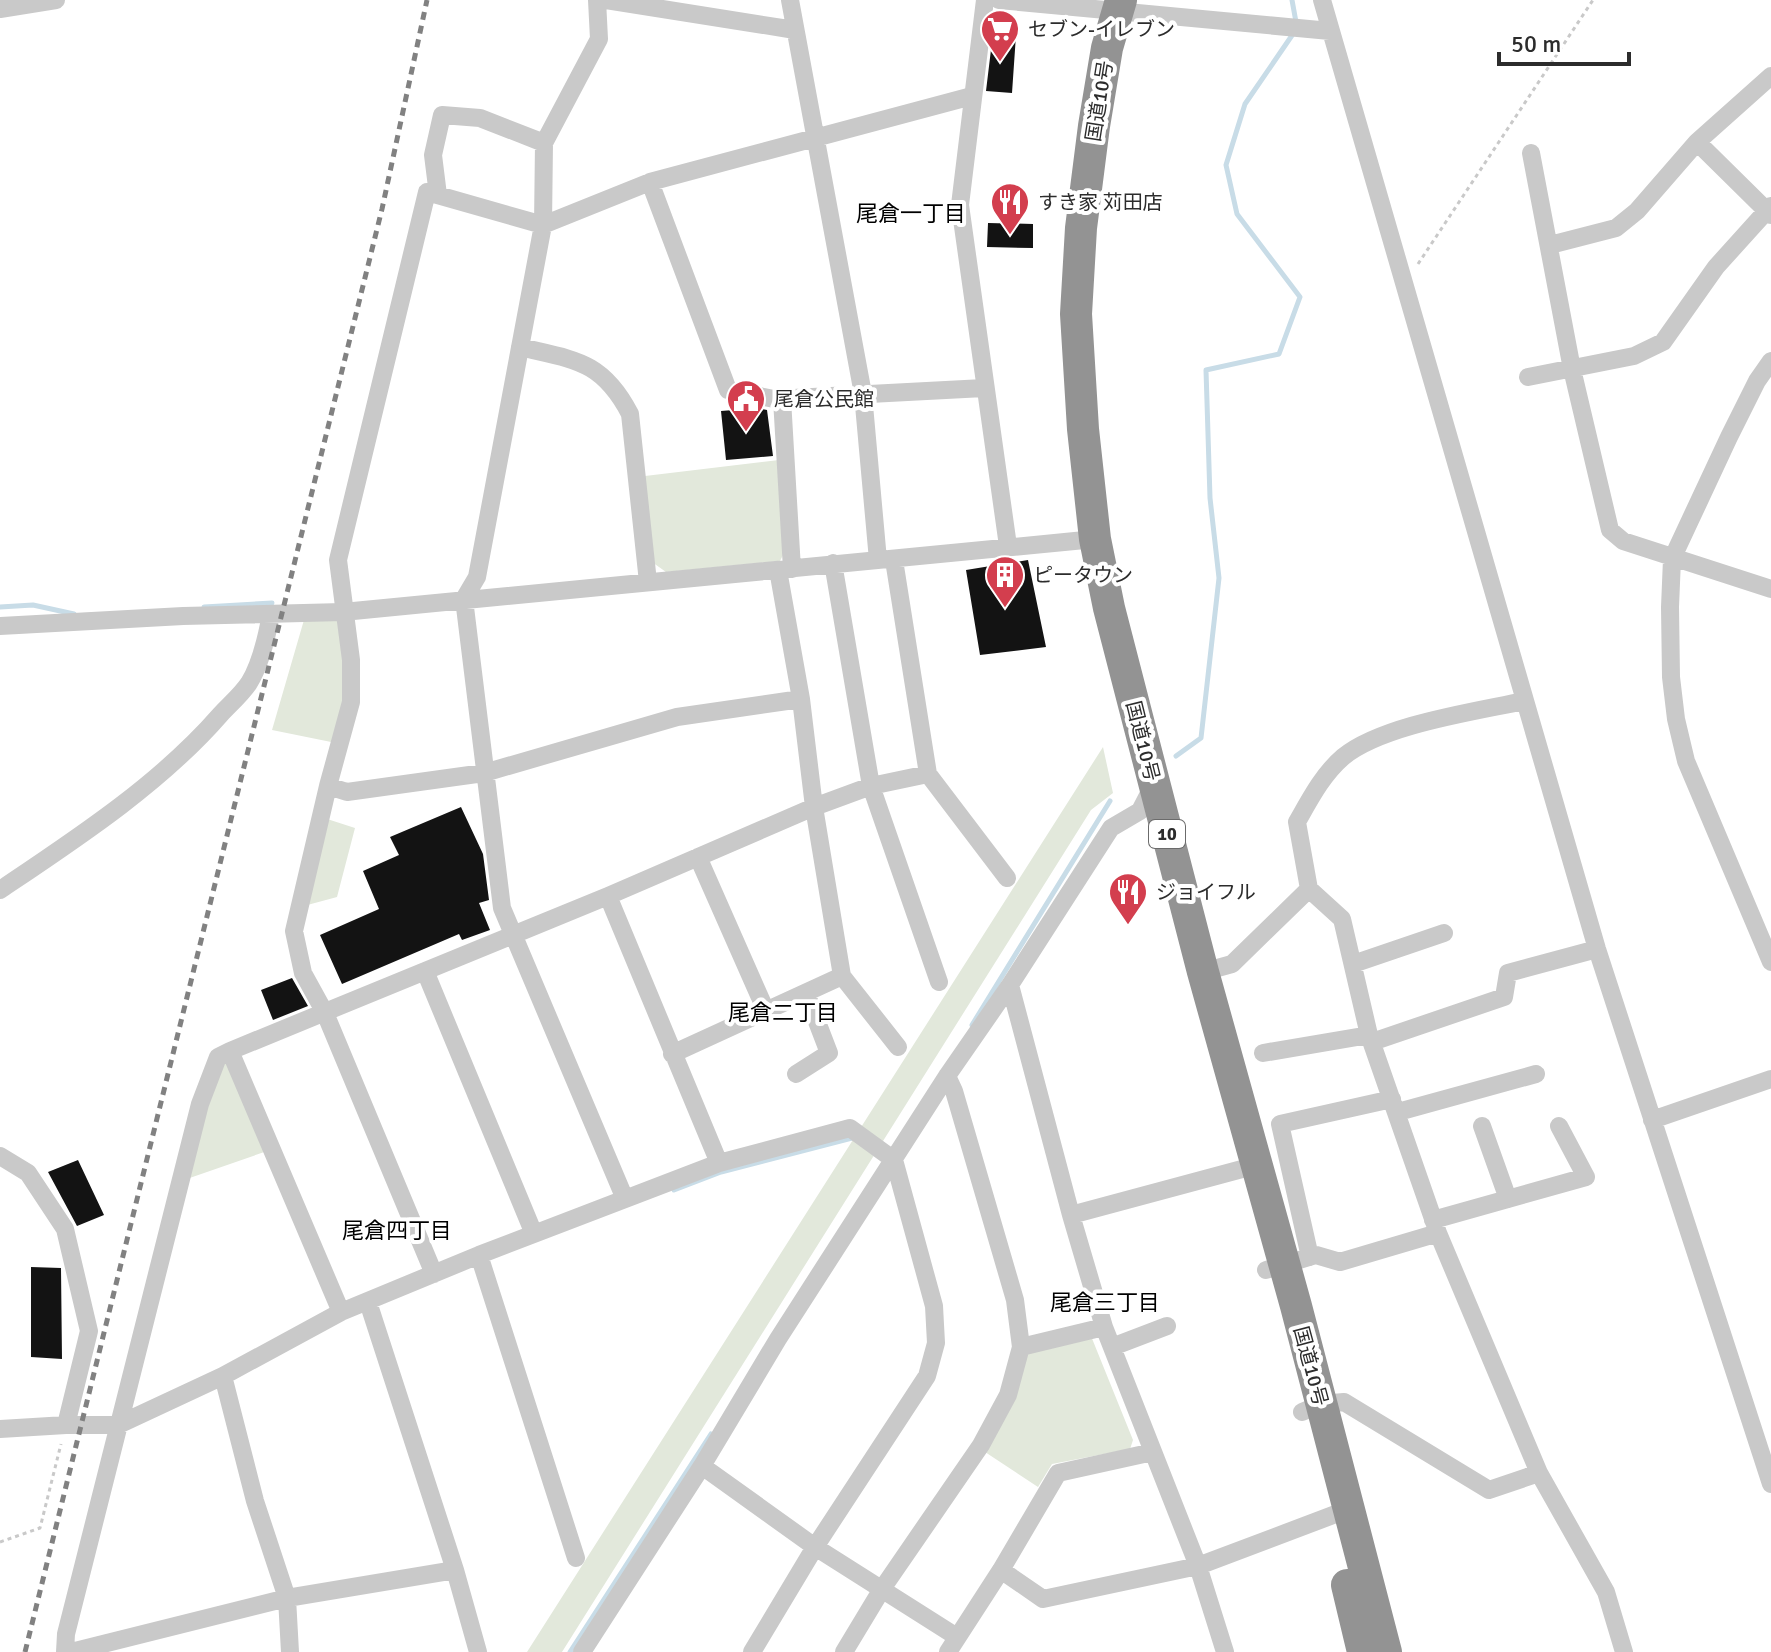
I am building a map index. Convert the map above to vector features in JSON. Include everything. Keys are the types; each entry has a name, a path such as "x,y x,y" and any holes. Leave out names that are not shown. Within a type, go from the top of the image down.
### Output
{"highway":[{"name":"国道10号","path":"1109,5 1073,126 1062,216 1058,295 1063,442 1087,540 1094,624 1203,972 1248,1168"},
{"name":"国道10号","path":"1147,798 1248,1168 1287,1263 1312,1408 1339,1512 1386,1652"},
{"name":"国道10号","path":"1339,1512 1363,1652"}],"street":[{"path":"0,9 56,0"},
{"path":"597,0 599,39 544,143 543,225 477,577 464,599 502,908 625,1199"},
{"path":"606,0 795,30"},
{"path":"790,0 863,394 886,560 928,774 1007,878"},
{"path":"985,0 960,205 1008,546"},
{"path":"999,0 1109,5 1330,31"},
{"path":"1322,0 1597,949 1771,1484"},
{"path":"1550,245 1616,228 1637,211 1697,142 1771,76"},
{"path":"434,1274 325,1013 303,973 294,931 351,702 351,660 338,560 427,192 543,225 650,182 972,96"},
{"path":"438,195 433,155 442,115 480,118 544,143"},
{"path":"1528,377 1634,356 1663,342 1716,267 1769,210 1697,142"},
{"path":"1531,153 1572,369 1610,530 1623,541 1672,559 1771,589"},
{"path":"650,182 728,390 782,399 984,388"},
{"path":"520,347 576,360 595,369 609,380 622,398 630,414 648,582"},
{"path":"1771,361 1757,381 1672,559 1671,677 1676,719 1686,761 1763,920 1771,962"},
{"path":"782,399 785,570 814,807 842,976 898,1047"},
{"path":"0,626 343,612 1087,540"},
{"path":"833,563 871,786 939,982"},
{"path":"0,890 176,761 208,729 249,683 261,655 271,614"},
{"path":"328,786 347,792 484,773 677,717 801,699"},
{"path":"1524,701 1393,731 1358,745 1324,777 1297,822 1309,889 1342,919 1371,1038 1436,1227 1539,1473 1606,1592 1624,1652"},
{"path":"455,1570 287,1598 68,1652 66,1634 118,1425 200,1104 218,1057 814,807 871,786 928,774"},
{"path":"582,1652 702,1466 778,1339 1111,828 1147,798"},
{"path":"698,857 766,1011"},
{"path":"1203,972 1232,964 1309,889"},
{"path":"608,896 719,1163"},
{"path":"1353,964 1444,933"},
{"path":"1263,1053 1371,1038 1504,997 1508,973 1597,949"},
{"path":"425,971 534,1234"},
{"path":"672,1054 842,976"},
{"path":"1010,985 1104,1327 1198,1566 1225,1652"},
{"path":"796,1074 829,1053 806,993"},
{"path":"230,1051 341,1312"},
{"path":"1536,1074 1395,1106 1280,1124 1287,1263 1316,1255 1340,1262 1508,1199 1586,1177 1559,1126"},
{"path":"844,1652 882,1589 981,1445 1008,1395 1021,1347 1015,1300 947,1076"},
{"path":"1652,1120 1771,1079"},
{"path":"1482,1126 1508,1199"},
{"path":"0,1429 118,1425 223,1376 341,1312 479,1255 719,1163 850,1128 894,1160 934,1306 936,1343 927,1376 815,1547 752,1652"},
{"path":"0,1156 28,1173 65,1229 89,1331 66,1425"},
{"path":"1071,1215 1248,1168"},
{"path":"479,1255 576,1558"},
{"path":"368,1302 455,1570 478,1652"},
{"path":"1112,1347 1167,1326"},
{"path":"1021,1347 1104,1327"},
{"path":"223,1376 255,1501 287,1598 290,1652"},
{"path":"1312,1408 1344,1402 1489,1490 1539,1473"},
{"path":"702,1466 815,1547 882,1589 952,1644 1001,1570 1058,1473 1153,1452"},
{"path":"1001,1570 1043,1599 1198,1566 1339,1512"}],"path":[{"path":"1405,283 1593,0"},
{"path":"0,1542 40,1528 66,1425"}],"shaded area":[{"path":"779,460 784,553 780,561 666,572 652,562 645,476"},
{"path":"343,612 351,660 341,744 272,730 306,613"},
{"path":"1103,747 1113,793 1091,810 562,1652 527,1652"},
{"path":"321,817 355,828 337,897 300,907"},
{"path":"230,1051 273,1149 181,1181 200,1104"},
{"path":"1091,1336 1133,1440 1130,1449 1052,1464 1038,1487 985,1452 1028,1349"}],"building":[{"name":"セブン-イレブン","path":"993,33 1016,35 1012,93 986,91"},
{"name":"すき家 苅田店","path":"988,223 1033,224 1033,248 987,247"},
{"name":"尾倉公民館","path":"767,410 773,456 726,460 721,411"},
{"name":"ピータウン","path":"1028,560 1046,647 980,655 966,570"},
{"path":"461,807 483,854 489,900 479,903 490,930 462,940 459,934 342,984 320,935 379,909 363,871 399,855 390,837"},
{"path":"292,978 308,1006 273,1020 261,990"},
{"path":"78,1160 104,1215 77,1226 48,1172"},
{"path":"31,1267 61,1268 62,1359 31,1357"}],"waterway":[{"path":"1292,0 1296,22"},
{"path":"1176,756 1201,738 1219,578 1210,498 1206,370 1279,354 1300,297 1237,214 1226,165 1245,104 1295,31"},
{"path":"204,607 272,603"},
{"path":"0,607 33,605 74,614"},
{"path":"972,1025 1110,801"},
{"path":"674,1190 721,1172 852,1138"},
{"path":"570,1652 711,1434"}],"railway":[{"path":"25,1652 382,209 427,0"}],"place":[{"name":"セブン-イレブン","path":"1000,63"},
{"name":"すき家 苅田店","path":"1010,236"},
{"name":"尾倉公民館","path":"746,433"},
{"name":"ピータウン","path":"1005,609"},
{"name":"ジョイフル","path":"1128,926"}],"district":[{"name":"尾倉一丁目","path":"911,213"},
{"name":"尾倉二丁目","path":"783,1012"},
{"name":"尾倉四丁目","path":"397,1230"},
{"name":"尾倉三丁目","path":"1105,1302"}]}
